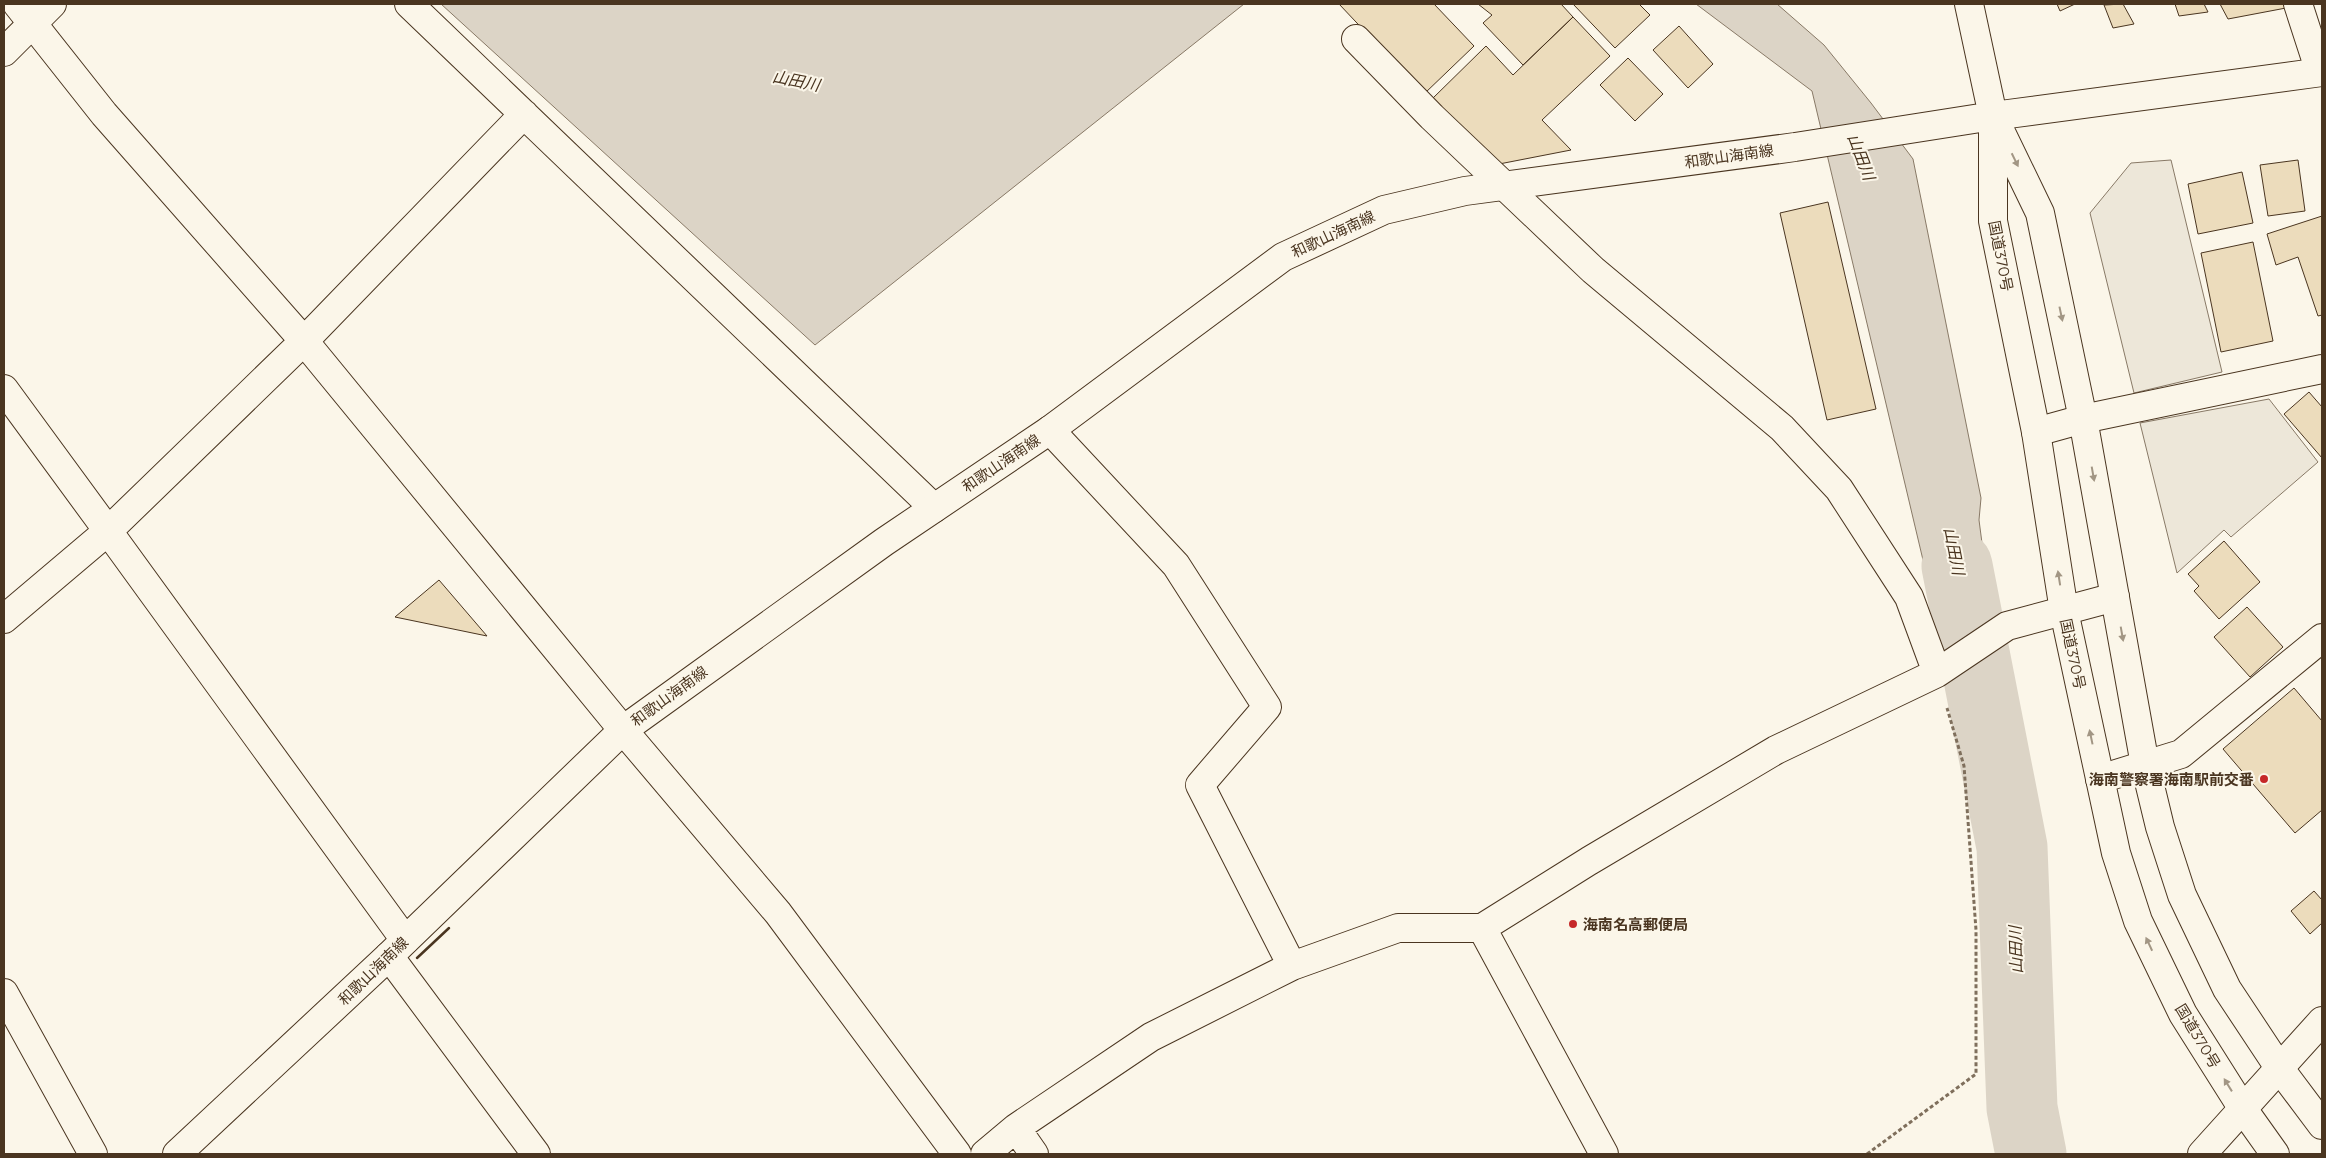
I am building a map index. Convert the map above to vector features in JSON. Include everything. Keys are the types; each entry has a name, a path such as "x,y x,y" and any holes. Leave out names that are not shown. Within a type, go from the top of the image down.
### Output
{"main road":[{"path":"4,52 24,14 52,4"},
{"path":"409,4 934,508"},
{"path":"1969,4 1994,116 2040,213 2082,419 2145,765 2160,828 2182,895 2227,989 2280,1069 2322,1126"},
{"path":"1994,116 2321,72 2298,4"},
{"path":"24,14 104,114 304,341 623,730 778,913 957,1154"},
{"path":"1356,39 1432,117 1593,270 1782,428 1838,489 1909,597 1942,669"},
{"path":"4,619 108,531 304,341 524,114"},
{"name":"和歌山海南線","path":"177,1154 397,948 623,730 934,508 1050,430 1284,257 1384,210 1466,191 1795,147 1994,116"},
{"name":"国道370号","path":"1994,116 1993,221 2036,432 2064,611 2116,854 2138,921 2183,1014 2243,1109 2275,1154"},
{"path":"2036,432 2082,419 2322,369"},
{"path":"4,389 108,531 397,948 536,1154"},
{"path":"1050,430 1176,565 1267,707 1200,785 1292,966"},
{"path":"985,1154 1016,1128 1151,1037 1292,966 1398,928 1482,928 1589,861 1776,750 1942,669 2008,626 2115,597"},
{"path":"2100,780 2181,754 2322,638"},
{"path":"1482,928 1604,1154"},
{"path":"4,993 93,1154"},
{"path":"2210,1148 2322,1020"},
{"path":"1016,1128 1034,1154"}],"path":[{"path":"1867,1154 1976,1074 1976,930 1964,766 1942,669"}],"shaded area":[{"path":"2171,160 2222,372 2134,393 2090,213 2131,163"},
{"path":"2269,399 2318,462 2231,537 2224,530 2177,573 2140,423"}],"water":[{"path":"441,4 1244,4 815,345"},
{"path":"1696,4 1777,4 1824,45 1913,159 1981,498 1979,520 1992,620 1945,653 1812,91"}],"building":[{"path":"1339,4 1434,4 1474,46 1424,94"},
{"path":"1478,4 1561,4 1573,17 1523,65 1483,23 1492,15"},
{"path":"1573,4 1639,4 1650,15 1615,48"},
{"path":"2057,4 2075,4 2060,11"},
{"path":"2123,4 2134,24 2113,28 2104,5"},
{"path":"2175,4 2204,4 2208,12 2179,16"},
{"path":"2220,4 2283,4 2286,8 2228,19"},
{"path":"1573,17 1610,56 1542,120 1571,150 1494,165 1431,100 1486,46 1513,75"},
{"path":"1679,26 1713,64 1688,88 1653,50"},
{"path":"1628,58 1663,94 1635,121 1600,85"},
{"path":"2298,160 2305,211 2268,216 2260,165"},
{"path":"2242,172 2253,223 2198,234 2188,184"},
{"path":"1828,202 1876,409 1827,420 1780,213"},
{"path":"2322,216 2322,315 2318,316 2298,257 2276,265 2267,234"},
{"path":"2253,242 2273,341 2221,352 2201,253"},
{"path":"2309,392 2322,407 2322,458 2284,414"},
{"path":"2224,541 2260,582 2219,619 2194,591 2199,586 2188,574"},
{"path":"439,580 487,636 395,617"},
{"path":"2247,607 2283,647 2250,677 2214,637"},
{"path":"2294,688 2322,721 2322,810 2295,833 2223,749"},
{"path":"2314,891 2322,900 2322,923 2310,934 2291,911"}],"waterway":[{"name":"山田川","path":"1957,566 2012,847 2022,1108 2031,1154"}],"wall":[{"path":"417,958 449,928"}],"place":[{"name":"海南警察署海南駅前交番","path":"2264,779"},
{"name":"海南名高郵便局","path":"1573,924"}]}
